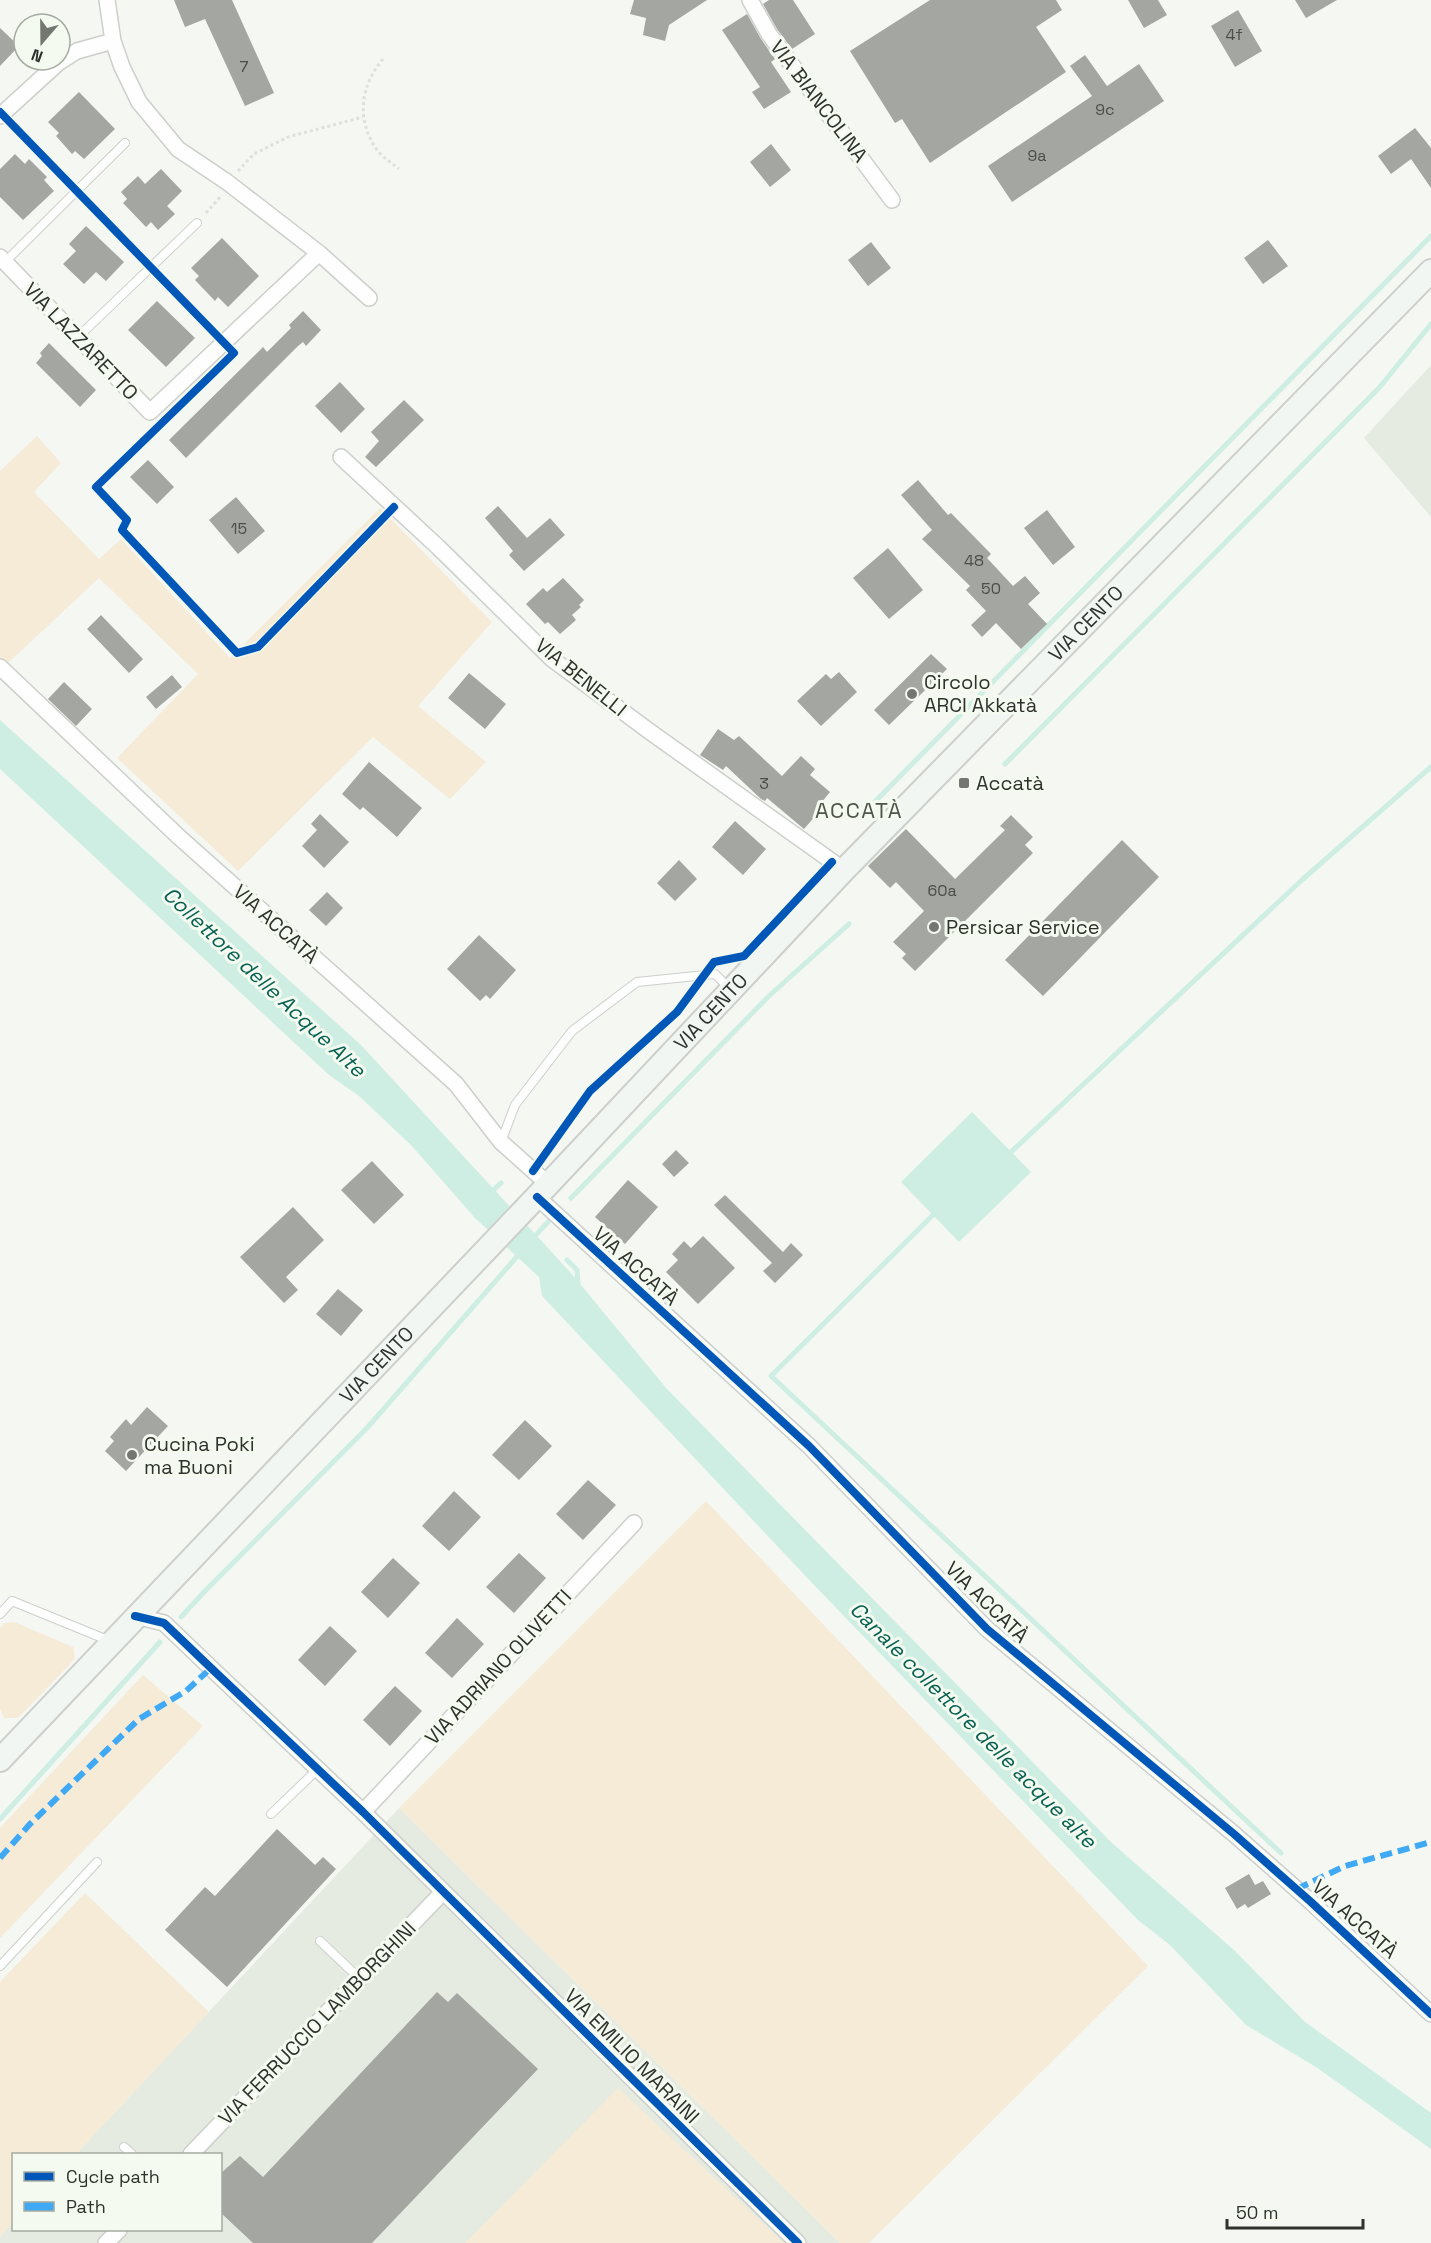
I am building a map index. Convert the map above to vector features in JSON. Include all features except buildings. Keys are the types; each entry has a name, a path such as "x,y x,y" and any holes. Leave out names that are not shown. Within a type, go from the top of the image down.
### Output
{"main road":[{"name":"VIA CENTO","path":"0,1760 844,870 1431,271"}],"street":[{"path":"107,0 113,41 122,67 139,102 178,149 227,182 319,253 369,298"},
{"name":"VIA BIANCOLINA","path":"750,0 769,34 892,200"},
{"path":"0,116 58,63 77,51 113,41"},
{"name":"VIA LAZZARETTO","path":"3,259 150,412 319,253"},
{"name":"VIA BENELLI","path":"341,457 438,547 552,659 844,870"},
{"name":"VIA ACCATÀ","path":"0,667 179,837 456,1084 501,1142 537,1196 809,1446 987,1629 1234,1834 1320,1909 1431,2014"},
{"name":"VIA ADRIANO OLIVETTI","path":"363,1812 634,1523"},
{"name":"VIA EMILIO MARAINI","path":"135,1616 164,1623 363,1812 798,2243"},
{"name":"VIA FERRUCCIO LAMBORGHINI","path":"192,2153 443,1892"},
{"path":"106,2243 117,2231"}],"lane":[{"path":"3,259 125,143"},
{"path":"77,338 196,223"},
{"path":"501,1142 515,1106 573,1031 637,982 715,974 730,989"},
{"path":"0,1614 12,1601 112,1641"},
{"path":"271,1814 318,1769"},
{"path":"0,1966 97,1862"},
{"path":"320,1941 360,1979"},
{"path":"124,2147 131,2153"}],"path":[{"path":"383,59 367,84 363,97 363,117 379,153 399,169"},
{"path":"196,223 221,197 227,182 254,154 288,137 363,117"}],"shaded area":[{"path":"1431,365 1431,517 1364,438"},
{"path":"37,436 61,463 34,492 99,559 121,539 230,658 380,508 492,622 418,706 486,762 450,799 373,737 238,871 117,758 198,674 99,578 7,664 0,657 0,471"},
{"path":"706,1501 1148,1966 869,2243 840,2243 399,1808"},
{"path":"14,1622 73,1647 75,1659 18,1718 4,1718 0,1709 0,1628 5,1623"},
{"path":"143,1675 203,1726 0,1938 0,1828"},
{"path":"399,1808 840,2243 0,2243 0,2237 12,2223 12,2231 222,2231 222,2153 77,2153"},
{"path":"85,1893 209,2012 77,2153 12,2153 12,2223 0,2237 0,1982"},
{"path":"618,2088 784,2243 465,2243"}],"water":[{"path":"0,720 361,1045 571,1273 667,1389 1112,1843 1234,1950 1305,2022 1431,2113 1431,2149 1316,2067 1246,2025 1170,1945 1138,1920 813,1584 542,1296 539,1277 475,1218 411,1145 359,1096 329,1075 0,769"},
{"path":"972,1112 1031,1172 959,1242 901,1182"}],"waterway":[{"path":"860,817 1431,236"},
{"path":"1005,764 1379,388 1431,324"},
{"path":"1011,1152 1303,879 1431,767"},
{"path":"571,1198 770,995 849,924"},
{"path":"491,1192 501,1183"},
{"path":"933,1215 771,1376 1281,1853"},
{"path":"533,1238 548,1222"},
{"path":"181,1617 367,1428 521,1252"},
{"path":"567,1260 577,1270 578,1287"},
{"path":"0,1819 160,1642"}],"marked path":[{"path":"0,1858 30,1824 139,1719 186,1691 211,1668"},
{"path":"1297,1889 1345,1866 1431,1842"}],"cycle path":[{"path":"0,112 234,353 96,487 127,520 122,530 237,653 258,647 394,507"},
{"path":"533,1171 590,1091 677,1012 714,962 744,956 832,862"},
{"path":"537,1197 809,1446 987,1629 1234,1834 1431,2014"},
{"path":"135,1616 164,1623 363,1812 798,2243"}],"place":[{"name":"Circolo ARCI Akkatà","path":"912,694"},
{"name":"Accatà","path":"964,783"},
{"name":"Persicar Service","path":"934,927"},
{"name":"Cucina Poki ma Buoni","path":"132,1455"}],"district":[{"name":"ACCATÀ","path":"859,810"}],"water label":[{"name":"Collettore delle Acque Alte","path":"264,982"},
{"name":"Canale collettore delle acque alte","path":"973,1725"}]}
